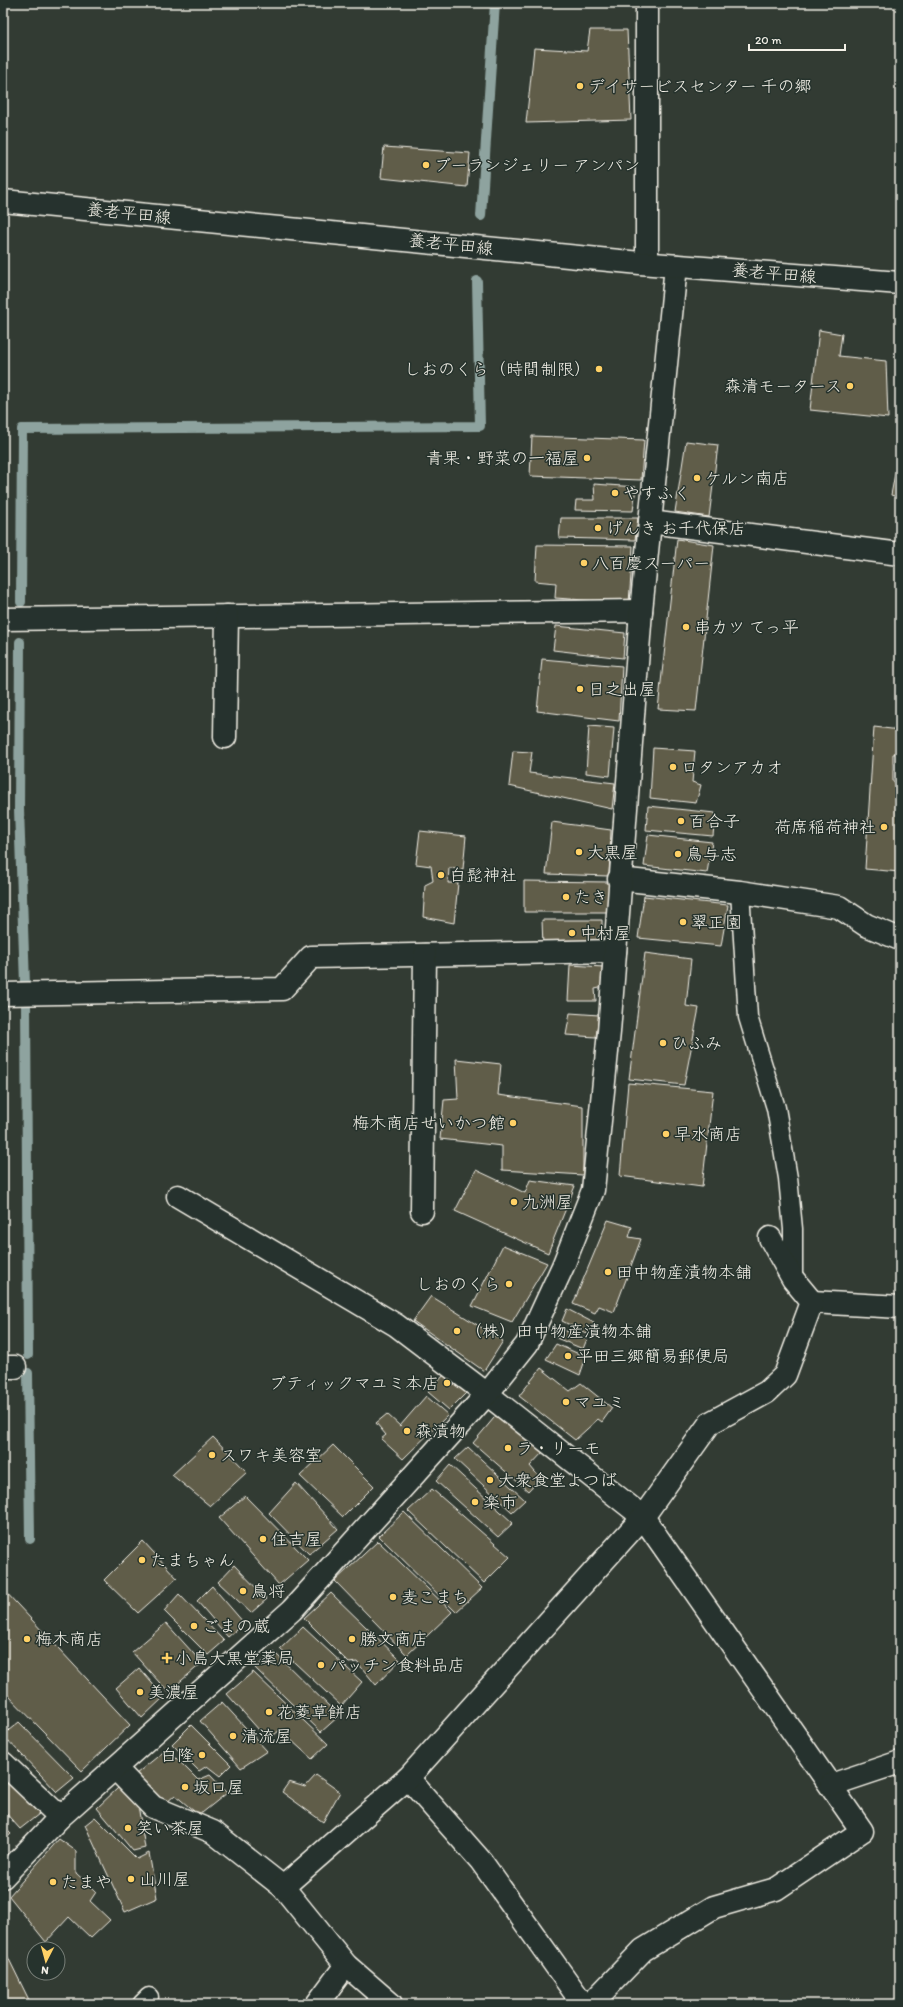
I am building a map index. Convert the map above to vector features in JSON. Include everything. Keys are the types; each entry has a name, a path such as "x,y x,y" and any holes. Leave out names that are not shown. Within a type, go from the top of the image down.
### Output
{"street":[{"path":"646,3 647,263"},
{"name":"養老平田線","path":"3,201 676,266 900,283"},
{"path":"3,1877 60,1817 292,1610 487,1394 527,1344 563,1266 593,1190 609,1032 619,879 640,611 676,266"},
{"path":"650,522 900,554"},
{"path":"3,619 640,611"},
{"path":"225,737 227,616"},
{"path":"619,879 740,892 839,907 866,925 900,939"},
{"path":"3,994 282,989 311,957 615,951"},
{"path":"422,1211 425,955"},
{"path":"178,1196 396,1325 487,1394 643,1517 862,1831 776,1889 714,1908 643,1950 591,2004"},
{"path":"770,1238 793,1279 812,1302 900,1307"},
{"path":"283,1887 408,1778 643,1517 710,1423 767,1392 785,1375 812,1302"},
{"path":"831,1785 900,1762"},
{"path":"3,1763 60,1817"},
{"path":"115,1768 153,1808 213,1832 283,1887 346,1965 391,2004"},
{"path":"408,1778 481,1861 583,2004"},
{"path":"317,2004 346,1965"}],"lane":[{"path":"740,892 748,1017 776,1108 788,1178 793,1229 793,1279"}],"building":[{"name":"デイサービスセンター 千の郷","path":"590,30 627,30 631,120 526,123 534,48 587,51"},
{"name":"ブーランジェリー アンパン","path":"384,147 470,153 467,187 381,178"},
{"name":"森清モータース","path":"819,330 842,334 839,356 886,361 888,418 810,410"},
{"name":"青果・野菜の一福屋","path":"532,436 644,440 641,480 530,476"},
{"name":"ケルン南店","path":"686,441 718,445 709,517 675,512"},
{"path":"900,447 900,498 891,495"},
{"name":"やすふく","path":"594,484 636,487 633,511 575,510 576,500 595,500"},
{"name":"げんき お千代保店","path":"561,518 638,518 635,540 559,538"},
{"name":"串カツ てっ平","path":"677,539 714,545 696,711 658,709"},
{"name":"八百慶スーパー","path":"537,545 633,546 629,603 555,598 556,583 535,581"},
{"path":"556,626 625,633 623,658 553,650"},
{"name":"日之出屋","path":"542,659 622,666 619,721 537,711"},
{"path":"589,726 614,728 610,776 586,773"},
{"name":"荷席稲荷神社","path":"874,727 900,730 900,753 893,754 893,782 900,785 900,872 865,869"},
{"name":"ロタンアカオ","path":"653,748 695,751 692,782 701,785 696,803 650,798"},
{"path":"513,751 532,752 529,773 615,783 612,809 509,786"},
{"name":"百合子","path":"648,806 715,813 713,836 646,830"},
{"name":"大黒屋","path":"552,822 611,830 609,876 546,874"},
{"name":"白髭神社","path":"420,831 466,836 463,869 449,868 448,883 458,883 454,923 423,917 425,885 433,881 431,866 416,864"},
{"name":"鳥与志","path":"648,835 712,842 707,873 644,866"},
{"name":"たき","path":"524,881 609,882 607,912 524,912"},
{"name":"翠正園","path":"644,896 728,905 721,946 638,938"},
{"name":"中村屋","path":"542,920 602,920 602,946 543,947"},
{"name":"ひふみ","path":"645,953 691,959 686,1006 699,1008 684,1085 629,1079"},
{"path":"570,965 604,967 604,987 595,989 596,1001 568,1001"},
{"path":"570,1013 599,1015 596,1037 566,1035"},
{"name":"梅木商店せいかつ館","path":"456,1059 501,1064 498,1095 583,1106 583,1175 502,1170 502,1146 440,1139 444,1100 458,1099"},
{"name":"早水商店","path":"628,1083 713,1091 702,1187 620,1176"},
{"name":"九洲屋","path":"476,1170 525,1193 530,1180 575,1186 548,1253 455,1211"},
{"name":"田中物産漬物本舗","path":"608,1220 632,1227 629,1237 641,1239 614,1312 599,1306 595,1313 573,1304"},
{"name":"しおのくら","path":"503,1245 547,1263 512,1322 472,1306"},
{"name":"（株）田中物産漬物本舗","path":"431,1296 503,1341 484,1371 413,1321"},
{"path":"567,1309 594,1323 588,1334 562,1321"},
{"path":"558,1328 587,1339 583,1349 554,1337"},
{"path":"556,1344 586,1357 580,1375 546,1359"},
{"name":"マユミ","path":"541,1368 570,1391 581,1383 612,1408 602,1422 598,1419 575,1440 519,1396"},
{"name":"ブティックマユミ本店","path":"446,1373 467,1392 449,1410 428,1392"},
{"name":"森漬物","path":"426,1396 448,1415 403,1459 381,1439 386,1435 376,1423 387,1414 400,1426"},
{"name":"ラ・リーモ","path":"499,1412 543,1452 530,1466 540,1478 528,1491 473,1443"},
{"name":"スワキ美容室","path":"213,1437 247,1472 210,1506 172,1475"},
{"path":"333,1445 374,1486 343,1517 300,1476"},
{"name":"大衆食堂よつば","path":"468,1447 525,1500 512,1512 455,1459"},
{"name":"楽市","path":"450,1465 513,1523 498,1537 436,1481"},
{"path":"296,1483 338,1529 309,1554 269,1513"},
{"path":"432,1489 510,1557 484,1583 408,1511"},
{"name":"住吉屋","path":"245,1496 308,1560 279,1585 219,1518"},
{"path":"404,1512 482,1588 456,1612 379,1536"},
{"name":"たまちゃん","path":"143,1541 177,1578 138,1613 104,1580"},
{"name":"麦こまち","path":"378,1541 452,1612 407,1655 335,1581"},
{"name":"鳥将","path":"234,1565 267,1599 251,1613 218,1582"},
{"path":"212,1586 244,1623 228,1637 197,1601"},
{"name":"梅木商店","path":"3,1589 130,1725 82,1771 3,1690"},
{"name":"勝文商店","path":"331,1593 400,1660 376,1685 357,1662 349,1663 304,1618"},
{"name":"ごまの蔵","path":"179,1594 224,1641 208,1655 164,1611"},
{"name":"小島大黒堂薬局","path":"166,1623 202,1663 168,1692 132,1652"},
{"name":"パッチン食料品店","path":"303,1627 362,1682 341,1706 280,1649"},
{"path":"274,1652 339,1716 321,1732 255,1668"},
{"name":"美濃屋","path":"139,1668 164,1697 142,1718 116,1688"},
{"name":"花菱草餅店","path":"253,1672 328,1744 312,1759 280,1730 268,1740 227,1694"},
{"name":"清流屋","path":"222,1702 267,1751 241,1768 200,1721"},
{"path":"19,1722 74,1778 57,1792 3,1735"},
{"name":"白隆","path":"191,1725 231,1765 220,1776 207,1766 199,1771 172,1744"},
{"name":"坂口屋","path":"167,1749 198,1780 210,1775 227,1793 202,1813 195,1812 175,1795 165,1804 136,1774"},
{"path":"316,1775 340,1792 323,1822 282,1792 289,1782 305,1787"},
{"path":"3,1777 39,1814 20,1829 3,1810"},
{"name":"笑い茶屋","path":"119,1787 138,1805 145,1848 133,1851 97,1808"},
{"name":"山川屋","path":"95,1817 137,1859 149,1853 157,1898 125,1912 85,1825"},
{"path":"3,1826 11,1834 3,1841"},
{"name":"たまや","path":"59,1839 76,1851 76,1873 96,1892 90,1901 110,1920 91,1938 69,1917 47,1941 45,1941 9,1896"},
{"path":"3,1947 30,2002 4,2004"}],"waterway":[{"path":"481,216 495,3"},
{"path":"21,602 22,429 480,426 477,281"},
{"path":"20,642 19,809 25,984"},
{"path":"26,1004 28,1355"},
{"path":"28,1373 30,1539"}],"place":[{"name":"デイサービスセンター 千の郷","path":"580,86"},
{"name":"ブーランジェリー アンパン","path":"426,165"},
{"name":"しおのくら（時間制限）","path":"599,369"},
{"name":"森清モータース","path":"850,386"},
{"name":"青果・野菜の一福屋","path":"587,458"},
{"name":"ケルン南店","path":"697,478"},
{"name":"やすふく","path":"615,493"},
{"name":"げんき お千代保店","path":"598,528"},
{"name":"八百慶スーパー","path":"584,563"},
{"name":"串カツ てっ平","path":"686,627"},
{"name":"日之出屋","path":"580,689"},
{"name":"ロタンアカオ","path":"673,767"},
{"name":"百合子","path":"681,821"},
{"name":"荷席稲荷神社","path":"884,827"},
{"name":"大黒屋","path":"579,852"},
{"name":"鳥与志","path":"678,854"},
{"name":"白髭神社","path":"441,875"},
{"name":"たき","path":"566,897"},
{"name":"翠正園","path":"683,922"},
{"name":"中村屋","path":"572,933"},
{"name":"ひふみ","path":"663,1043"},
{"name":"梅木商店せいかつ館","path":"513,1123"},
{"name":"早水商店","path":"666,1134"},
{"name":"九洲屋","path":"514,1202"},
{"name":"田中物産漬物本舗","path":"608,1272"},
{"name":"しおのくら","path":"509,1284"},
{"name":"（株）田中物産漬物本舗","path":"457,1331"},
{"name":"平田三郷簡易郵便局","path":"568,1356"},
{"name":"ブティックマユミ本店","path":"447,1383"},
{"name":"マユミ","path":"566,1402"},
{"name":"森漬物","path":"407,1431"},
{"name":"ラ・リーモ","path":"508,1448"},
{"name":"スワキ美容室","path":"212,1455"},
{"name":"大衆食堂よつば","path":"490,1480"},
{"name":"楽市","path":"475,1502"},
{"name":"住吉屋","path":"263,1539"},
{"name":"たまちゃん","path":"142,1560"},
{"name":"鳥将","path":"243,1591"},
{"name":"麦こまち","path":"393,1597"},
{"name":"ごまの蔵","path":"194,1626"},
{"name":"梅木商店","path":"27,1639"},
{"name":"勝文商店","path":"352,1639"},
{"name":"小島大黒堂薬局","path":"167,1658"},
{"name":"パッチン食料品店","path":"321,1665"},
{"name":"美濃屋","path":"140,1692"},
{"name":"花菱草餅店","path":"269,1712"},
{"name":"清流屋","path":"233,1736"},
{"name":"白隆","path":"202,1755"},
{"name":"坂口屋","path":"185,1787"},
{"name":"笑い茶屋","path":"128,1828"},
{"name":"山川屋","path":"131,1879"},
{"name":"たまや","path":"53,1882"}]}
